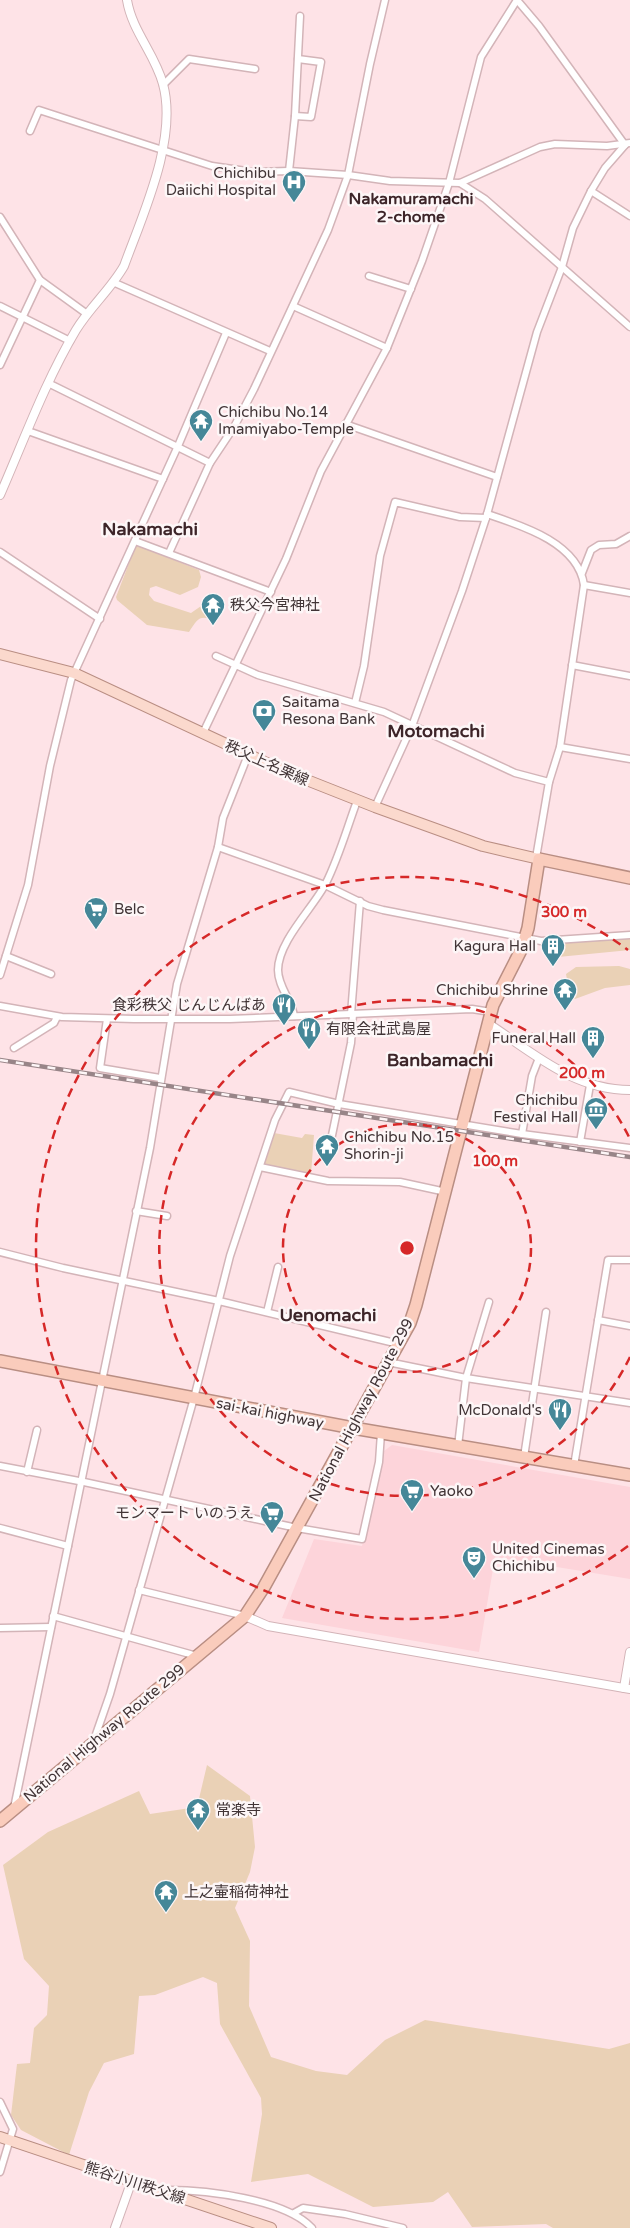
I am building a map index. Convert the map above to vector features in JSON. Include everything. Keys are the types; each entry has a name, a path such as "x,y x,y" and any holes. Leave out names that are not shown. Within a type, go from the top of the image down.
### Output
{"highway":[{"path":"537,859 630,878"},
{"name":"National Highway Route 299","path":"0,1820 244,1616 264,1587 353,1428 398,1344 416,1305 491,1012 526,937 531,918 537,859"},
{"name":"sai-kai highway","path":"0,1361 353,1428 630,1475"}],"main road":[{"name":"秩父上名栗線","path":"0,654 74,673 248,754 357,801 483,846 537,859"},
{"name":"熊谷小川秩父線","path":"5,2139 131,2183 271,2228"}],"street":[{"path":"0,495 48,383 70,341 87,314 115,283 124,266 163,150 166,120 163,85 152,56 136,28 127,0"},
{"path":"169,553 210,462 234,427 328,230 348,175 385,0"},
{"path":"203,733 300,528 321,471 344,424 387,348 411,289 449,182 481,57 517,0 539,26 628,144"},
{"path":"289,171 295,116 300,16"},
{"path":"163,85 189,59 255,69"},
{"path":"295,116 311,116 321,62 298,59"},
{"path":"30,131 39,110 212,166 253,172 289,171 348,175 390,181 460,183 485,199 630,327"},
{"path":"460,183 540,147 555,144 606,146 628,144"},
{"path":"375,807 412,726 487,516 537,332 562,267 573,228 591,191 605,168 628,144"},
{"path":"591,191 630,216"},
{"path":"0,217 40,280 53,292 87,314"},
{"path":"369,276 411,289"},
{"path":"0,365 40,280"},
{"path":"115,283 270,351"},
{"path":"0,306 70,341"},
{"path":"293,306 387,348"},
{"path":"0,975 28,885 58,730 74,673 178,446 226,333"},
{"path":"48,383 210,462"},
{"path":"344,424 497,477"},
{"path":"28,431 163,479"},
{"path":"355,703 364,666 380,556 395,502 460,517 487,516 535,531 571,556 582,573 584,585 560,747 549,782 537,859"},
{"path":"582,573 591,550 599,545 616,544 630,536"},
{"path":"135,541 271,592"},
{"path":"0,552 100,619"},
{"path":"584,585 630,593"},
{"path":"216,656 258,675 384,712 515,773 549,782"},
{"path":"572,665 630,676"},
{"path":"560,747 630,759"},
{"path":"14,1808 150,1148 170,1019 188,944 218,847 223,818 248,754"},
{"path":"294,1016 293,1006 283,992 278,969 284,950 302,917 325,885 357,801"},
{"path":"218,847 325,885 368,906 390,912 548,941 630,935"},
{"path":"331,1140 351,1043 360,901"},
{"path":"6,956 51,974"},
{"path":"0,1006 57,1017 170,1019 230,1019 472,1009 491,1012"},
{"path":"14,1048 54,1023 57,1017"},
{"path":"107,1018 100,1068 160,1078"},
{"path":"489,1024 561,1073 590,1085 615,1090 630,1090"},
{"path":"522,1134 532,1076 539,1058"},
{"path":"580,1142 590,1085"},
{"path":"93,1744 194,1398 230,1256 275,1120 290,1092 339,1104 522,1134 630,1148"},
{"path":"260,1167 328,1181 400,1182 446,1192"},
{"path":"136,1211 167,1216"},
{"path":"0,1252 267,1312 398,1344"},
{"path":"574,1466 608,1260 630,1260"},
{"path":"267,1312 278,1267"},
{"path":"458,1446 466,1378 489,1302"},
{"path":"524,1457 546,1312"},
{"path":"598,1320 630,1326"},
{"path":"388,1362 466,1378 630,1403"},
{"path":"27,1472 37,1430"},
{"path":"0,1466 297,1528 362,1539 379,1462 381,1433"},
{"path":"0,1528 68,1546"},
{"path":"139,1590 244,1616 268,1626 627,1688 630,1652"},
{"path":"53,1616 197,1656"},
{"path":"0,1628 51,1627"},
{"path":"0,2102 13,2129 5,2139 0,2172"},
{"path":"115,2228 131,2183"},
{"path":"162,2193 167,2190 190,2190 225,2194 294,2213 312,2228"},
{"path":"294,2213 303,2208 345,2214 403,2228"}],"shaded area":[{"path":"136,545 199,570 201,577 198,587 180,595 156,586 150,588 149,595 154,601 191,613 204,604 220,610 215,620 199,619 189,632 147,625 117,600 116,597"},
{"path":"630,938 630,950 558,957 544,952 543,945"},
{"path":"619,966 630,969 630,985 605,988 575,999 570,997 566,974 576,967"},
{"path":"274,1133 302,1138 305,1134 314,1135 311,1174 264,1165"},
{"path":"392,1445 630,1487 630,1579 495,1557 479,1652 282,1618 314,1539 362,1546 384,1451"},
{"path":"207,1765 250,1796 255,1847 250,1872 235,1908 250,1941 249,2006 271,2057 316,2071 347,2075 385,2040 425,2020 609,2049 630,2043 630,2228 553,2228 546,2224 472,2227 448,2192 433,2202 373,2207 308,2174 251,2182 262,2114 261,2098 220,2024 217,1983 203,1977 155,1995 139,1996 134,2054 104,2063 89,2092 69,2155 21,2130 11,2115 17,2064 30,2063 34,2028 47,2015 49,1986 24,1959 3,1865 48,1832 139,1791 150,1814 197,1807"}],"railway":[{"path":"0,1060 630,1157"}],"place":[{"name":"Chichibu Daiichi Hospital","path":"294,203"},
{"name":"Chichibu No.14 Imamiyabo-Temple","path":"201,442"},
{"name":"秩父今宮神社","path":"213,626"},
{"name":"Saitama Resona Bank","path":"264,732"},
{"name":"Belc","path":"96,930"},
{"name":"Kagura Hall","path":"553,967"},
{"name":"Chichibu Shrine","path":"565,1011"},
{"name":"食彩秩父 じんじんばあ","path":"284,1026"},
{"name":"有限会社武島屋","path":"309,1050"},
{"name":"Funeral Hall","path":"593,1059"},
{"name":"Chichibu Festival Hall","path":"596,1130"},
{"name":"Chichibu No.15 Shorin-ji","path":"327,1167"},
{"name":"McDonald's","path":"560,1431"},
{"name":"Yaoko","path":"412,1512"},
{"name":"モンマート いのうえ","path":"272,1534"},
{"name":"United Cinemas Chichibu","path":"474,1579"},
{"name":"常楽寺","path":"198,1831"},
{"name":"上之壷稲荷神社","path":"166,1913"}],"district":[{"name":"Nakamuramachi 2-chome","path":"411,208"},
{"name":"Nakamachi","path":"150,529"},
{"name":"Motomachi","path":"436,731"},
{"name":"Banbamachi","path":"440,1060"},
{"name":"Uenomachi","path":"328,1315"}]}
